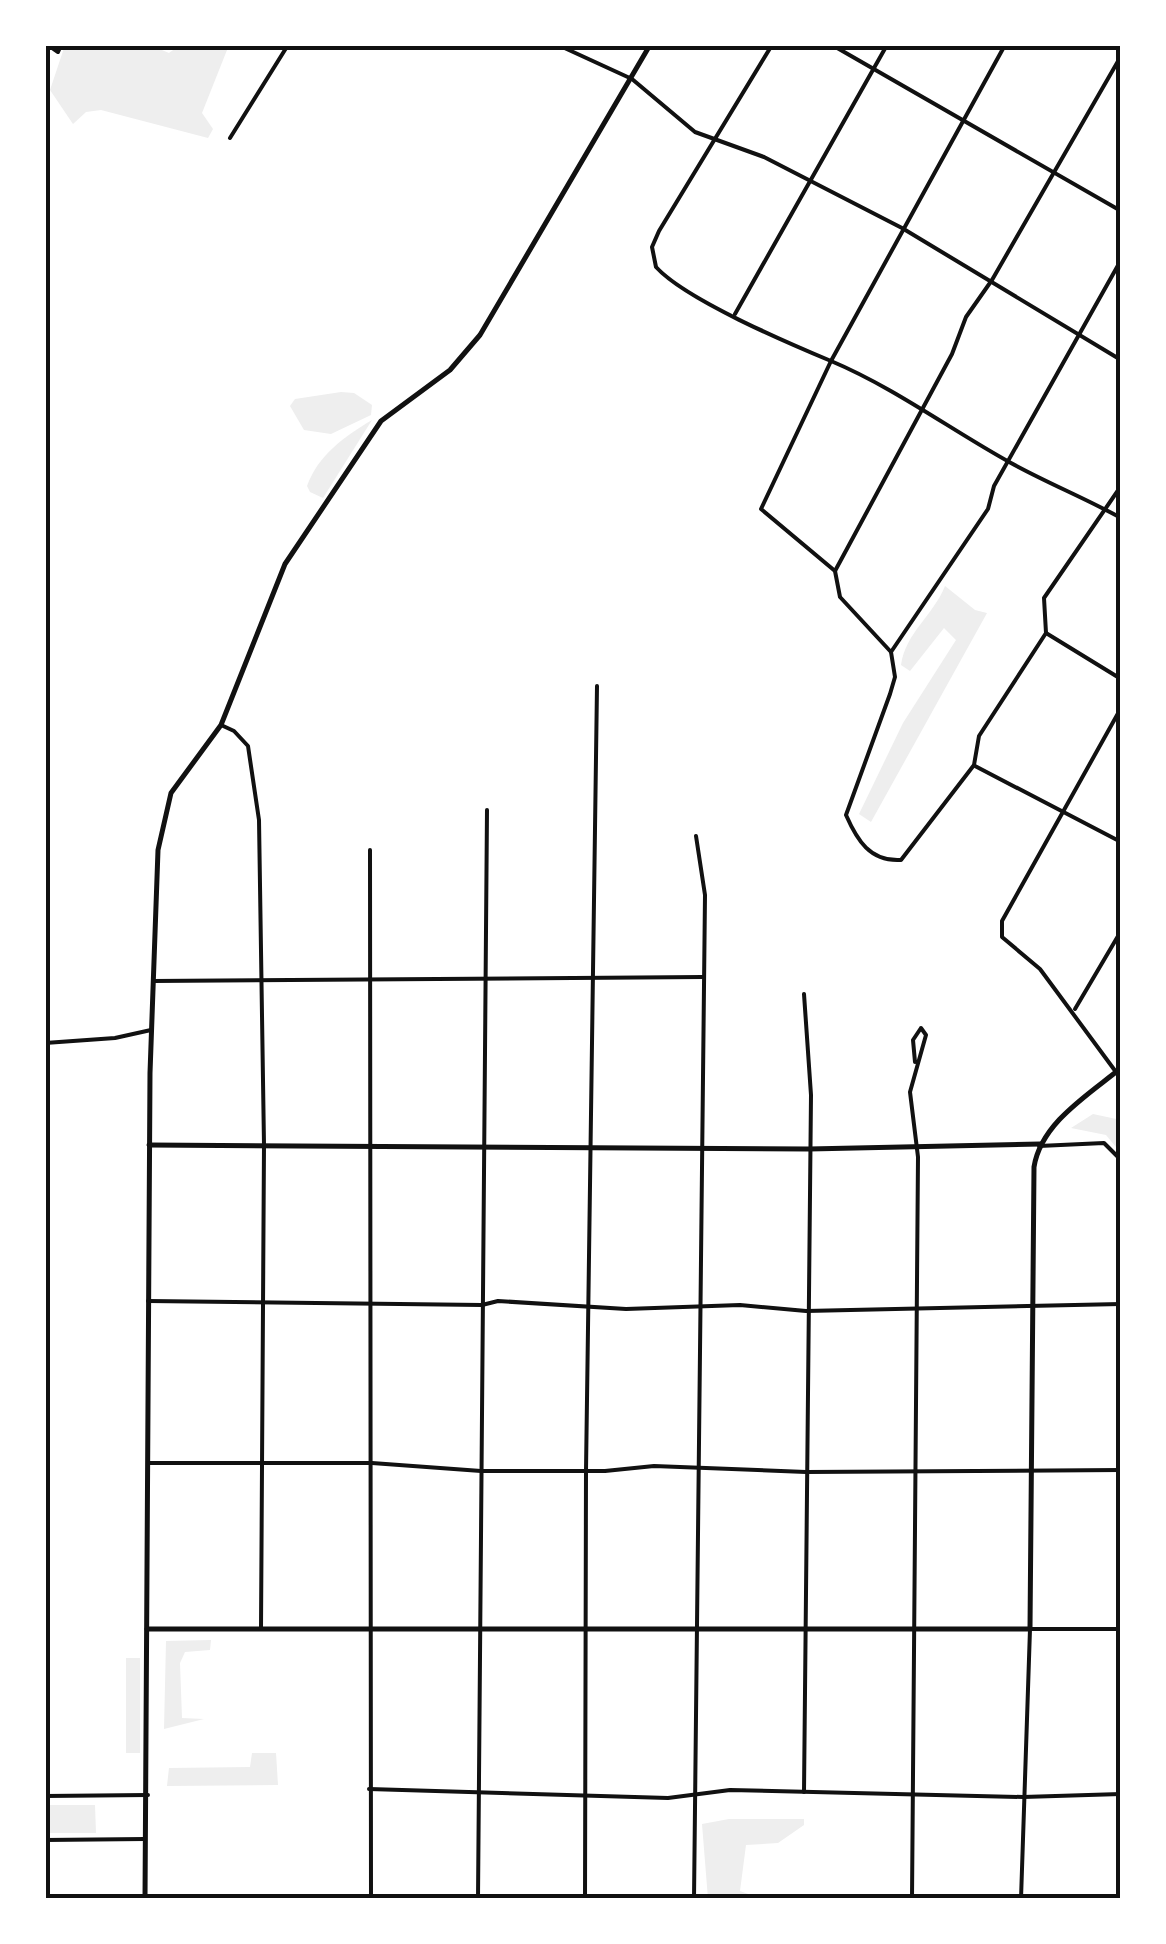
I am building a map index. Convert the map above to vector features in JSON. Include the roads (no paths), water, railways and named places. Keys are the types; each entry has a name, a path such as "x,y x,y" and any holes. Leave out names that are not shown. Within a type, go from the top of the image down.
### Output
{"street":[{"path":"48,45 58,52 61,45"},
{"path":"230,138 288,45"},
{"path":"558,45 632,79 695,132 764,156 902,228 1121,360"},
{"path":"145,1899 151,1030 158,850 164,814 178,782 221,724 285,564 381,421 450,370 480,335 650,45"},
{"path":"772,45 712,139 652,247 662,274 806,353 831,360 1009,462 1121,518"},
{"path":"832,45 1121,211"},
{"path":"735,314 887,45"},
{"path":"835,570 760,508 831,360 1005,45"},
{"path":"1121,56 992,280 966,317 922,409 835,570 840,596 892,652 895,676 846,815 865,848 885,860 901,860 974,765 979,736 1046,633 1044,598 1121,486"},
{"path":"892,652 988,509 994,486 1121,260"},
{"path":"1046,633 1121,679"},
{"path":"585,1899 586,1471 597,686"},
{"path":"1021,1899 1030,1629 1032,1178 1040,1145 1119,1070 1038,966 1002,937 1002,921 1121,708"},
{"path":"221,724 248,746 256,784 264,1146 261,1629"},
{"path":"974,765 1121,842"},
{"path":"478,1899 487,810"},
{"path":"694,1899 703,977 703,864 696,836"},
{"path":"370,850 371,1899"},
{"path":"1074,1010 1121,931"},
{"path":"152,981 593,981 703,977"},
{"path":"804,994 811,1095 804,1792"},
{"path":"912,1899 918,1148 910,1092 915,1062 926,1036 921,1028 916,1030 913,1040 915,1062"},
{"path":"45,1042 116,1038 151,1030"},
{"path":"150,1145 809,1150 1104,1143 1121,1160"},
{"path":"148,1301 482,1304 498,1300 588,1306 740,1305 806,1311 1121,1304"},
{"path":"148,1464 372,1463 481,1471 586,1471 654,1466 806,1472 1121,1470"},
{"path":"147,1629 1121,1629"},
{"path":"369,1790 586,1795 730,1790 912,1791 1023,1797 1121,1794"},
{"path":"45,1796 148,1795"},
{"path":"45,1840 146,1839"}]}
